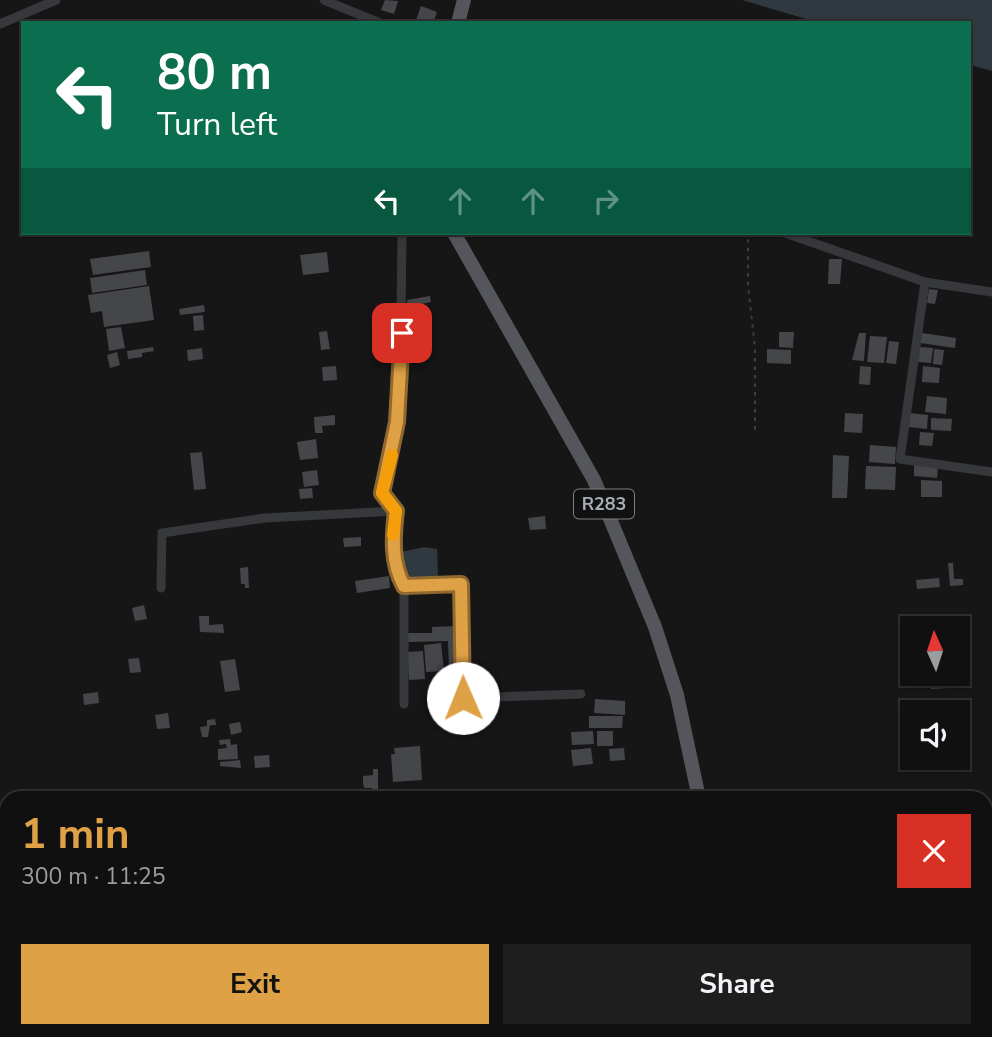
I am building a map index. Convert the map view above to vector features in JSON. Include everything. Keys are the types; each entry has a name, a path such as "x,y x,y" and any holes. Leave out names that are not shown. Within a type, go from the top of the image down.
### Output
{"main road":[{"path":"459,21 464,0"},
{"name":"R283","path":"454,235 594,480 655,627 677,695 698,791"}],"street":[{"path":"0,24 56,0"},
{"path":"324,0 375,21"},
{"path":"402,235 400,400 395,444 382,493 396,511 392,533 398,576 404,586 404,704"},
{"path":"791,235 925,282 992,292"},
{"path":"925,282 900,459 992,472"},
{"path":"161,588 162,533 265,519 396,511"},
{"path":"404,586 461,584 463,698 581,694"}],"path":[{"path":"752,235 748,240 748,263 755,348 755,430"}],"shaded area":[{"path":"742,0 992,0 992,71 971,65 971,21 813,21"},
{"path":"424,547 437,549 438,576 436,579 411,582 405,574 401,552"}],"building":[{"path":"385,0 398,1 394,14 381,10"},
{"path":"421,6 437,12 434,21 416,21"},
{"path":"149,251 151,267 93,275 90,259"},
{"path":"327,252 329,272 303,275 300,255"},
{"path":"829,259 842,259 840,284 828,284"},
{"path":"145,270 147,285 92,293 90,278"},
{"path":"149,286 154,320 104,327 102,311 91,313 88,295"},
{"path":"929,289 938,290 935,304 927,303"},
{"path":"430,296 431,302 408,307 407,300"},
{"path":"204,305 205,312 180,315 179,309"},
{"path":"203,315 204,330 194,331 193,316"},
{"path":"429,318 430,331 414,333 413,319"},
{"path":"121,327 125,348 109,351 106,329"},
{"path":"327,331 330,349 321,350 319,332"},
{"path":"779,332 794,332 793,348 779,347"},
{"path":"859,333 866,333 864,361 852,360"},
{"path":"922,333 956,338 955,348 920,343"},
{"path":"870,336 887,337 884,363 867,362"},
{"path":"889,341 899,342 896,364 886,363"},
{"path":"153,347 154,351 142,353 142,357 128,359 127,351"},
{"path":"920,347 933,348 931,363 918,362"},
{"path":"202,348 203,359 188,361 187,350"},
{"path":"767,349 791,350 791,364 767,363"},
{"path":"934,349 944,350 942,365 933,364"},
{"path":"117,352 120,365 110,368 107,355"},
{"path":"336,366 337,380 323,381 322,367"},
{"path":"860,366 871,367 870,385 859,384"},
{"path":"923,366 940,368 939,383 922,382"},
{"path":"927,396 947,398 946,414 925,412"},
{"path":"845,413 863,414 862,433 844,432"},
{"path":"910,413 928,415 927,429 909,427"},
{"path":"335,415 335,425 322,426 323,433 315,433 314,417"},
{"path":"931,418 952,419 951,431 931,430"},
{"path":"920,432 934,433 932,446 919,445"},
{"path":"316,439 318,458 300,460 297,442"},
{"path":"870,445 896,447 895,464 869,462"},
{"path":"202,452 206,489 194,490 190,453"},
{"path":"833,455 849,456 847,498 832,498"},
{"path":"914,465 938,467 937,478 914,476"},
{"path":"866,466 896,467 895,490 865,489"},
{"path":"317,470 319,485 304,487 302,472"},
{"path":"921,480 942,481 942,497 921,497"},
{"path":"312,488 313,498 300,499 299,489"},
{"path":"545,516 546,529 530,530 528,518"},
{"path":"361,537 361,546 344,547 343,538"},
{"path":"948,563 953,563 954,579 963,579 963,585 950,586"},
{"path":"248,567 249,588 245,588 245,584 241,584 240,568"},
{"path":"389,576 390,588 357,593 355,581"},
{"path":"939,578 940,587 917,589 916,580"},
{"path":"144,605 147,619 135,621 132,608"},
{"path":"199,616 209,616 209,625 223,624 224,633 200,632"},
{"path":"456,626 456,668 449,668 448,641 408,642 408,633 432,633 432,627"},
{"path":"441,643 444,671 426,672 424,645"},
{"path":"423,651 425,679 409,680 407,652"},
{"path":"139,658 141,672 130,673 128,659"},
{"path":"235,659 240,690 225,692 220,661"},
{"path":"931,686 947,688 931,689"},
{"path":"98,692 99,703 84,705 83,694"},
{"path":"595,699 625,701 625,715 594,713"},
{"path":"168,713 170,728 157,729 155,715"},
{"path":"589,716 623,716 622,728 589,728"},
{"path":"215,719 216,725 210,725 208,737 202,737 200,727 207,726 207,720"},
{"path":"240,722 242,732 231,735 229,724"},
{"path":"593,731 594,744 572,745 571,732"},
{"path":"597,731 613,731 613,746 597,746"},
{"path":"230,739 231,745 237,744 238,759 218,760 218,749 227,748 226,744 220,745 219,740"},
{"path":"420,746 422,780 393,782 391,754 395,754 394,748"},
{"path":"591,748 593,764 573,766 571,750"},
{"path":"624,748 625,760 610,761 609,749"},
{"path":"269,755 270,767 255,768 254,756"},
{"path":"240,760 241,768 220,766 220,762"},
{"path":"373,769 378,769 378,791 364,788 363,776 373,775"}],"slow traffic":[{"path":"392,455 382,493 396,511 393,535"}],"route":[{"path":"402,333 400,400 395,444 382,493 396,511 392,533 398,576 404,586 461,584 463,698"}]}
